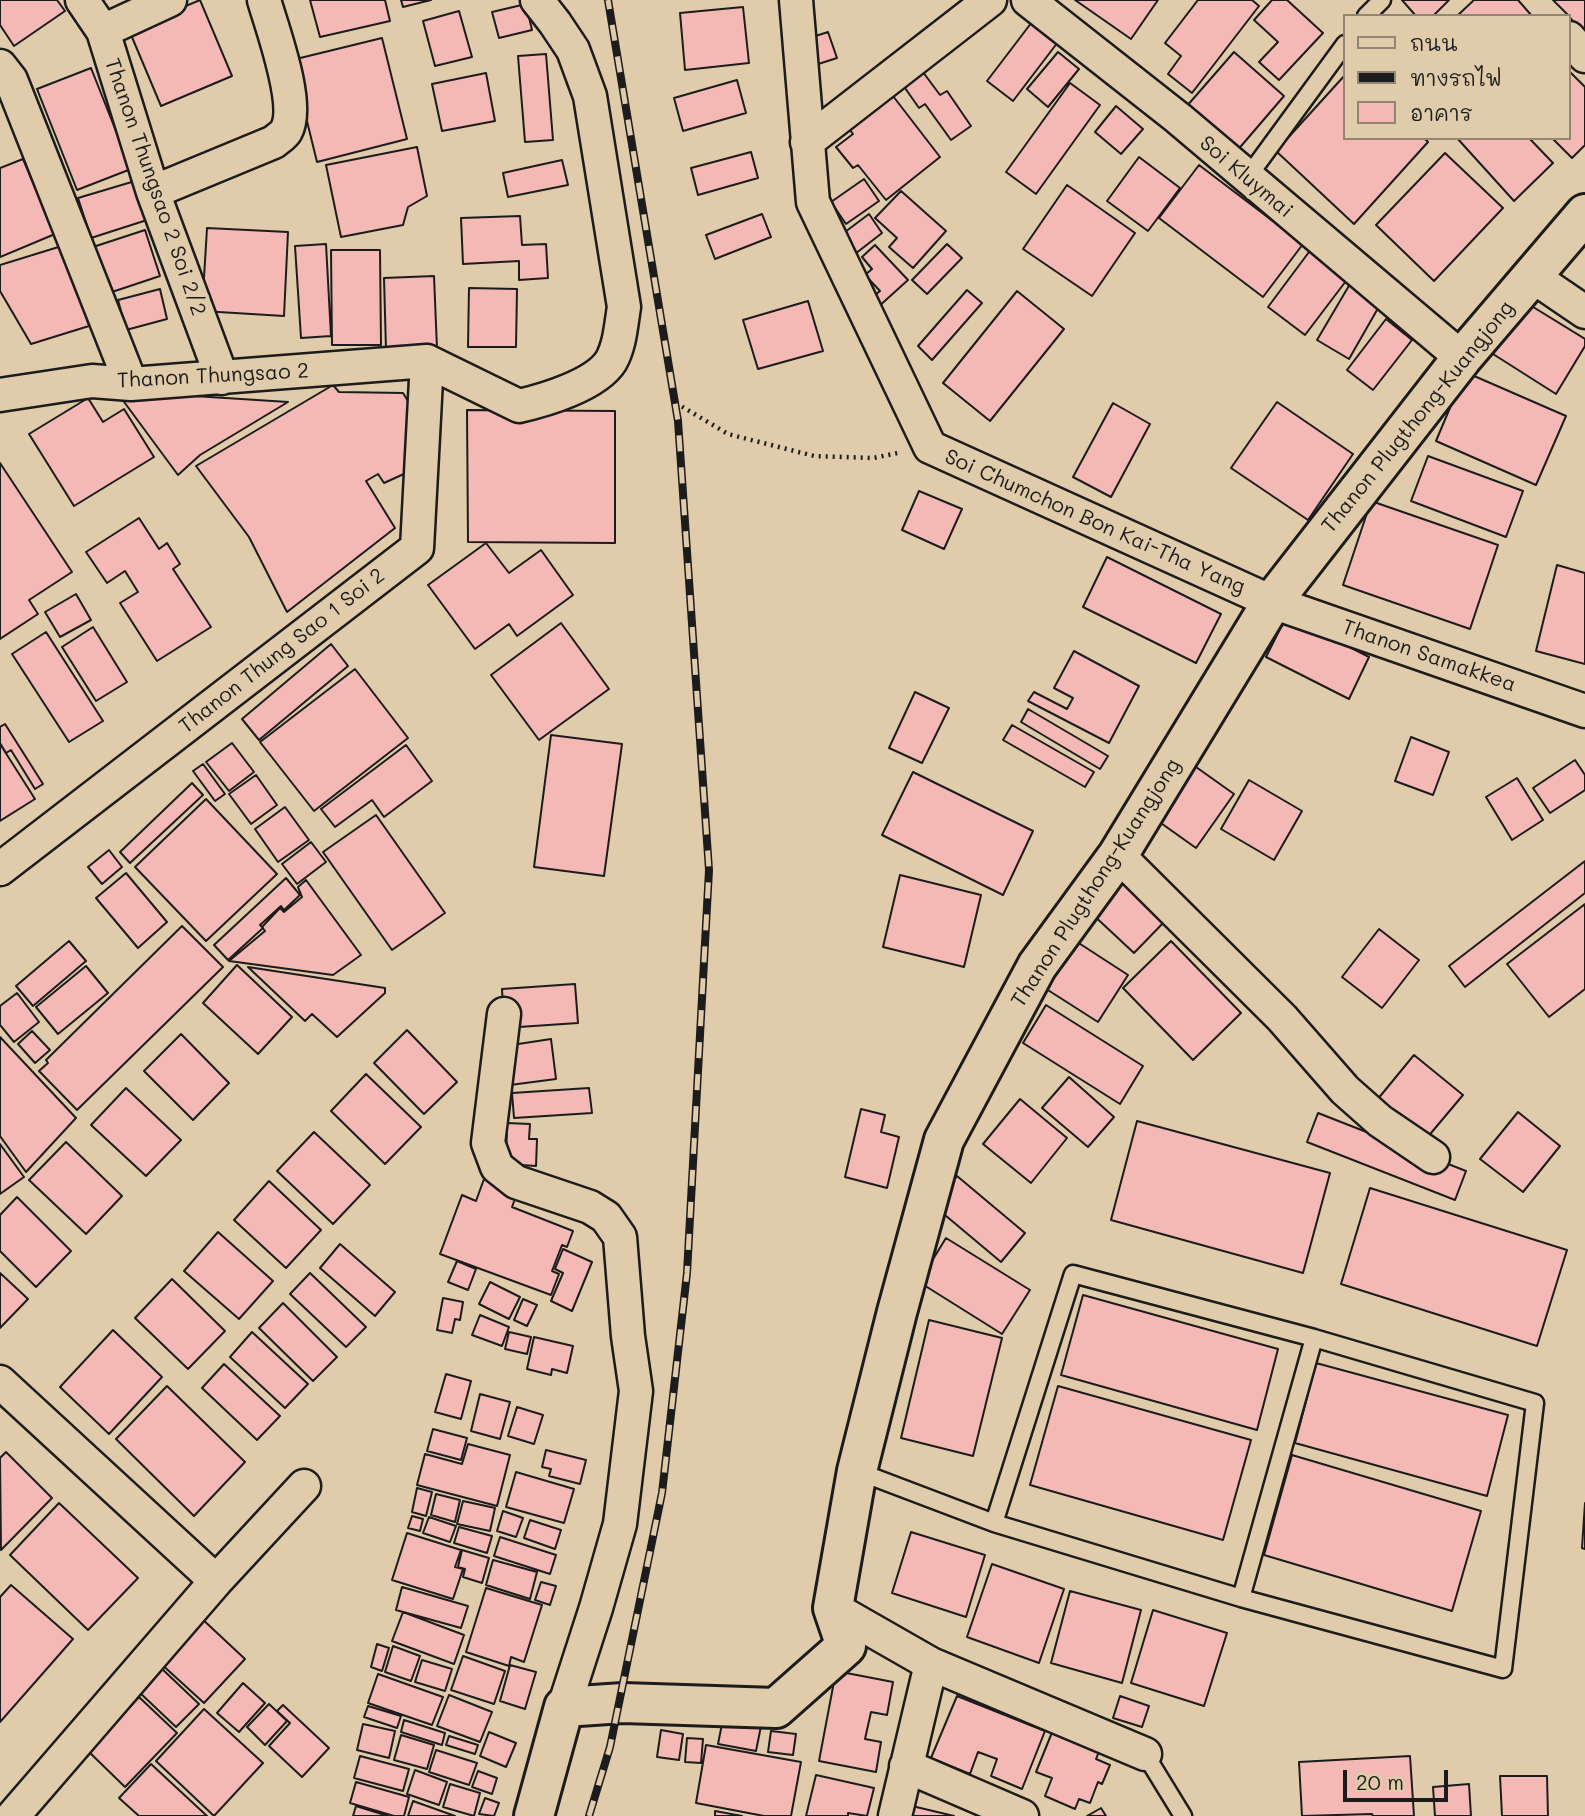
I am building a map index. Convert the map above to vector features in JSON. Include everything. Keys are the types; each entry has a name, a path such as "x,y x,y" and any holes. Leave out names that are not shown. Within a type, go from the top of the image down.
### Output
{"street":[{"name":"Thanon Thungsao 2 Soi 2/2","path":"82,0 103,31 153,192 222,378"},
{"path":"103,31 170,0"},
{"path":"153,192 274,142 286,130 289,85 264,0"},
{"path":"427,361 519,406 555,397 588,380 610,362 619,339 624,307 590,96 573,50 537,0"},
{"name":"Soi Chumchon Bon Kai-Tha Yang","path":"796,0 813,202 930,447 1272,602"},
{"path":"807,142 990,0"},
{"name":"Soi Kluymai","path":"1028,0 1178,118 1462,358"},
{"path":"1571,40 1585,56"},
{"path":"0,66 11,80 131,384"},
{"name":"Thanon Plugthong-Kuangjong","path":"564,1707 623,1703 776,1708 846,1646 833,1608 857,1471 944,1140 1037,966 1118,855 1272,602 1462,358 1585,214"},
{"path":"1532,276 1585,312"},
{"name":"Thanon Thungsao 2","path":"0,395 92,382 131,384 427,361"},
{"name":"Thanon Thung Sao 1 Soi 2","path":"0,869 417,548 427,361"},
{"name":"Thanon Samakkea","path":"1272,602 1585,711"},
{"path":"1118,855 1282,1018 1345,1090 1380,1121 1433,1157"},
{"path":"504,1014 488,1143 497,1167 516,1182 590,1207 607,1217 620,1237 628,1336 636,1391 620,1524 534,1816"},
{"path":"0,1382 216,1581"},
{"path":"13,1816 216,1581 304,1486"},
{"path":"833,1608 930,1664 1145,1754"},
{"path":"895,1816 930,1664"},
{"path":"906,1766 1022,1816"}],"lane":[{"path":"1368,14 1382,0"},
{"path":"1247,178 1344,45"},
{"path":"857,1471 994,1523 1241,1598 1503,1669 1535,1403 1314,1338 1073,1274 994,1523"},
{"path":"1241,1598 1314,1338"},
{"path":"1145,1754 1183,1816"}],"path":[{"path":"676,403 728,434 814,456 873,458 930,447"}],"building":[{"path":"0,0 57,0 65,11 14,46 0,25"},
{"path":"200,0 232,76 161,106 129,30"},
{"path":"310,0 385,0 390,21 320,37"},
{"path":"401,0 431,0 403,7"},
{"path":"1075,0 1158,0 1131,39"},
{"path":"1198,0 1252,0 1259,6 1192,93 1168,74 1181,56 1165,43"},
{"path":"1272,0 1287,0 1323,33 1279,80 1259,62 1278,42 1254,20"},
{"path":"1402,0 1449,0 1435,14 1414,14"},
{"path":"1474,0 1518,0 1530,14 1459,14"},
{"path":"1553,0 1585,0 1585,36 1571,18 1571,14 1567,14"},
{"path":"526,4 532,30 499,38 492,12"},
{"path":"743,7 749,63 685,70 680,13"},
{"path":"459,11 472,57 435,66 423,21"},
{"path":"1032,22 1058,42 1013,101 987,81"},
{"path":"828,32 837,58 809,67 800,41"},
{"path":"382,38 407,139 317,162 292,60"},
{"path":"1058,52 1079,69 1048,107 1027,89"},
{"path":"1234,52 1284,96 1236,152 1186,107"},
{"path":"546,54 553,140 525,142 518,56"},
{"path":"917,64 940,95 947,91 971,126 951,140 925,104 919,108 898,78"},
{"path":"91,68 131,169 77,190 37,89"},
{"path":"486,73 495,121 442,131 432,84"},
{"path":"1571,73 1585,87 1585,145 1572,158 1554,140 1571,140"},
{"path":"1344,76 1344,140 1428,142 1354,224 1276,151"},
{"path":"737,80 746,113 683,131 674,98"},
{"path":"1070,83 1100,105 1036,194 1006,172"},
{"path":"886,87 940,157 886,200 858,165 853,168 836,147 853,134 843,121"},
{"path":"1116,106 1143,129 1121,154 1095,132"},
{"path":"1459,140 1531,140 1553,163 1514,201"},
{"path":"417,147 427,196 408,207 403,225 341,237 326,165"},
{"path":"751,152 758,178 698,195 691,168"},
{"path":"1445,153 1503,208 1434,281 1376,225"},
{"path":"1139,157 1180,188 1148,231 1107,201"},
{"path":"23,159 55,234 0,257 0,168"},
{"path":"562,160 568,185 508,197 503,173"},
{"path":"1199,165 1303,244 1263,297 1159,218"},
{"path":"864,179 879,201 846,224 831,202"},
{"path":"135,181 147,220 91,238 78,198"},
{"path":"1067,185 1135,233 1092,296 1023,249"},
{"path":"901,191 946,231 913,268 889,247 897,238 875,218"},
{"path":"762,214 771,237 715,259 706,235"},
{"path":"869,214 882,233 855,254 841,235"},
{"path":"520,216 522,245 546,244 548,278 519,280 519,261 463,264 461,218"},
{"path":"207,228 288,232 284,316 202,311"},
{"path":"145,230 160,276 109,293 93,247"},
{"path":"326,244 331,336 301,338 295,246"},
{"path":"947,244 962,258 927,294 912,280"},
{"path":"65,245 89,326 31,344 0,291 0,265"},
{"path":"875,245 908,280 877,308 869,300 880,291 865,275 872,269 862,257"},
{"path":"1312,248 1349,277 1305,335 1268,307"},
{"path":"331,250 380,250 381,345 332,345"},
{"path":"434,276 437,349 386,350 384,278"},
{"path":"1350,284 1381,303 1349,359 1317,340"},
{"path":"469,288 517,289 516,347 468,347"},
{"path":"160,289 167,319 126,330 118,300"},
{"path":"967,290 982,303 932,360 918,346"},
{"path":"1017,291 1064,329 990,421 943,383"},
{"path":"808,301 823,351 758,369 743,320"},
{"path":"1525,302 1585,339 1585,346 1556,394 1493,354"},
{"path":"1386,319 1412,340 1373,390 1347,370"},
{"path":"1465,372 1566,416 1536,485 1436,441"},
{"path":"333,385 339,392 403,393 411,406 406,473 384,483 378,474 366,481 395,528 287,612 249,537 196,466"},
{"path":"116,391 288,402 200,455 178,475"},
{"path":"88,398 103,422 124,409 154,457 74,506 29,434"},
{"path":"1277,402 1353,454 1308,520 1231,468"},
{"path":"1113,403 1150,424 1111,497 1073,477"},
{"path":"467,410 615,411 615,543 468,542"},
{"path":"1428,456 1523,491 1506,537 1411,501"},
{"path":"0,463 72,572 29,600 38,614 0,639"},
{"path":"919,491 962,509 944,549 902,530"},
{"path":"1371,501 1498,545 1470,629 1343,585"},
{"path":"139,518 159,549 167,543 180,564 173,569 211,627 157,661 120,603 138,592 125,571 107,583 86,552"},
{"path":"486,543 509,573 541,550 573,595 517,636 509,624 475,649 428,585"},
{"path":"1107,557 1221,614 1196,663 1083,607"},
{"path":"1557,565 1585,573 1585,664 1536,651"},
{"path":"76,594 91,620 60,637 45,612"},
{"path":"1287,615 1369,657 1349,699 1266,657"},
{"path":"561,623 609,689 539,740 491,675"},
{"path":"93,627 127,682 96,701 62,647"},
{"path":"46,632 103,721 69,742 12,654"},
{"path":"331,644 348,666 259,740 242,719"},
{"path":"1074,651 1139,686 1109,743 1028,701 1034,692 1067,709 1073,698 1054,688"},
{"path":"355,669 408,738 314,811 260,742"},
{"path":"915,692 949,708 922,763 889,748"},
{"path":"1028,709 1108,756 1100,769 1021,722"},
{"path":"5,724 43,784 35,789 11,750 6,753 0,743 0,727"},
{"path":"1012,725 1094,772 1085,787 1003,740"},
{"path":"551,735 622,744 604,876 534,867"},
{"path":"1411,737 1449,752 1433,795 1395,781"},
{"path":"232,743 254,772 229,791 206,762"},
{"path":"0,744 35,799 0,821"},
{"path":"406,745 432,781 384,817 372,800 335,827 321,809"},
{"path":"1575,760 1585,775 1585,790 1550,813 1533,788"},
{"path":"1189,762 1234,794 1196,848 1151,816"},
{"path":"203,764 225,794 215,801 193,771"},
{"path":"913,772 1033,831 1003,895 882,835"},
{"path":"256,775 277,805 251,824 229,794"},
{"path":"1517,778 1543,820 1512,840 1486,797"},
{"path":"1249,780 1302,811 1274,860 1221,829"},
{"path":"192,783 203,795 130,863 120,852"},
{"path":"206,799 277,874 206,941 135,867"},
{"path":"285,807 309,840 278,862 255,829"},
{"path":"376,815 445,913 392,950 323,852"},
{"path":"311,842 326,862 297,884 282,864"},
{"path":"109,850 122,867 102,884 88,867"},
{"path":"1585,861 1585,893 1465,987 1449,966"},
{"path":"126,873 167,922 138,948 96,898"},
{"path":"900,875 981,895 964,967 883,947"},
{"path":"1122,877 1166,920 1134,953 1089,911"},
{"path":"286,878 300,895 284,910 281,906 260,925 263,928 228,960 214,945"},
{"path":"306,880 361,955 333,975 229,961 265,931 262,927 280,908 284,912 302,897 298,887"},
{"path":"1585,904 1585,989 1549,1017 1507,964"},
{"path":"182,926 223,967 77,1110 39,1071 48,1063 46,1060"},
{"path":"1379,929 1419,960 1382,1008 1342,977"},
{"path":"1071,938 1128,975 1098,1022 1040,985"},
{"path":"69,941 86,961 33,1006 16,986"},
{"path":"1171,941 1241,1013 1193,1060 1123,988"},
{"path":"237,965 292,1017 258,1054 203,1003"},
{"path":"86,966 108,993 58,1034 36,1007"},
{"path":"248,967 385,988 385,993 337,1037 312,1014 305,1021"},
{"path":"575,984 578,1023 504,1028 502,989"},
{"path":"17,993 39,1022 14,1042 0,1025 0,1006"},
{"path":"1046,1005 1143,1066 1120,1104 1023,1043"},
{"path":"407,1030 457,1082 424,1114 374,1063"},
{"path":"32,1031 50,1050 35,1063 18,1044"},
{"path":"181,1034 229,1083 193,1120 144,1071"},
{"path":"0,1037 76,1118 26,1172 0,1136"},
{"path":"551,1039 556,1079 510,1085 505,1046"},
{"path":"1414,1055 1463,1095 1426,1139 1377,1100"},
{"path":"366,1074 421,1127 385,1164 331,1111"},
{"path":"1069,1077 1114,1117 1088,1147 1042,1108"},
{"path":"126,1088 181,1140 146,1176 91,1125"},
{"path":"589,1088 592,1113 514,1118 512,1093"},
{"path":"1020,1099 1067,1138 1031,1183 983,1144"},
{"path":"861,1109 885,1115 881,1132 899,1137 887,1188 845,1177"},
{"path":"1518,1112 1560,1146 1523,1192 1480,1159"},
{"path":"1318,1113 1466,1171 1455,1200 1307,1142"},
{"path":"1137,1121 1330,1173 1303,1273 1111,1220"},
{"path":"507,1123 530,1124 529,1139 537,1139 536,1166 506,1164"},
{"path":"314,1132 370,1185 333,1224 277,1171"},
{"path":"66,1142 122,1196 86,1234 29,1180"},
{"path":"0,1144 24,1177 0,1194"},
{"path":"957,1176 1025,1233 1001,1262 933,1205"},
{"path":"484,1179 518,1191 512,1207 573,1231 567,1247 562,1245 552,1271 559,1274 551,1295 440,1254 462,1195 476,1201"},
{"path":"269,1181 321,1230 286,1268 234,1220"},
{"path":"1370,1188 1567,1250 1537,1346 1341,1284"},
{"path":"17,1197 71,1251 36,1287 0,1251 0,1215"},
{"path":"218,1232 273,1281 239,1319 184,1271"},
{"path":"946,1238 1030,1290 1002,1334 919,1282"},
{"path":"340,1244 395,1292 375,1316 320,1268"},
{"path":"563,1249 592,1262 572,1311 551,1301 563,1273 555,1269"},
{"path":"457,1261 476,1269 468,1290 448,1282"},
{"path":"0,1273 28,1299 0,1328"},
{"path":"310,1273 366,1327 346,1347 290,1294"},
{"path":"172,1279 225,1331 188,1369 135,1318"},
{"path":"490,1282 520,1297 509,1319 479,1304"},
{"path":"1083,1295 1278,1349 1257,1430 1061,1375"},
{"path":"443,1298 463,1302 460,1320 455,1319 452,1333 437,1330"},
{"path":"523,1299 537,1305 527,1326 514,1320"},
{"path":"283,1303 337,1357 313,1381 259,1328"},
{"path":"480,1315 509,1327 502,1346 472,1335"},
{"path":"929,1320 1002,1338 973,1456 901,1438"},
{"path":"113,1330 162,1377 109,1434 60,1387"},
{"path":"252,1332 308,1384 285,1408 230,1357"},
{"path":"509,1332 531,1337 527,1354 505,1349"},
{"path":"534,1337 573,1346 567,1373 552,1369 551,1375 527,1369"},
{"path":"1316,1363 1508,1415 1487,1496 1295,1443"},
{"path":"224,1364 280,1416 257,1440 202,1388"},
{"path":"446,1374 471,1381 461,1419 435,1412"},
{"path":"167,1386 245,1462 194,1516 116,1439"},
{"path":"1058,1386 1251,1440 1223,1540 1030,1485"},
{"path":"480,1394 510,1402 500,1439 471,1431"},
{"path":"517,1407 543,1415 534,1444 508,1436"},
{"path":"433,1429 467,1438 461,1460 427,1451"},
{"path":"468,1444 510,1455 497,1506 417,1485 425,1454 462,1464"},
{"path":"546,1450 586,1460 580,1484 549,1476 551,1469 542,1467"},
{"path":"6,1452 52,1498 1,1550 0,1458"},
{"path":"1292,1455 1481,1511 1452,1611 1264,1555"},
{"path":"516,1472 574,1489 564,1523 506,1507"},
{"path":"417,1488 432,1492 426,1516 412,1512"},
{"path":"436,1494 460,1500 455,1522 431,1515"},
{"path":"463,1501 495,1508 490,1531 457,1524"},
{"path":"59,1503 138,1578 88,1630 10,1555"},
{"path":"1585,1503 1585,1549 1582,1548"},
{"path":"503,1511 523,1518 516,1537 497,1531"},
{"path":"412,1516 423,1519 420,1531 408,1528"},
{"path":"429,1517 456,1526 450,1542 423,1533"},
{"path":"530,1520 561,1530 555,1549 524,1538"},
{"path":"459,1527 492,1536 487,1553 454,1543"},
{"path":"911,1532 985,1555 966,1617 892,1593"},
{"path":"407,1533 461,1550 455,1567 463,1569 453,1599 392,1580"},
{"path":"500,1537 556,1555 550,1574 494,1556"},
{"path":"462,1550 489,1558 482,1583 463,1577 465,1569 458,1567"},
{"path":"493,1560 537,1572 530,1599 486,1585"},
{"path":"992,1564 1064,1589 1039,1663 967,1637"},
{"path":"541,1582 556,1586 550,1605 535,1600"},
{"path":"11,1585 73,1639 0,1722 0,1597"},
{"path":"402,1587 468,1606 461,1628 396,1610"},
{"path":"486,1588 542,1605 524,1662 511,1657 509,1666 466,1652"},
{"path":"1070,1591 1141,1610 1122,1683 1051,1663"},
{"path":"1153,1610 1227,1633 1204,1706 1131,1683"},
{"path":"403,1612 464,1635 454,1664 392,1641"},
{"path":"200,1617 245,1659 204,1703 159,1662"},
{"path":"377,1644 389,1648 382,1671 371,1667"},
{"path":"393,1646 420,1656 411,1681 385,1672"},
{"path":"463,1656 505,1671 494,1704 451,1690"},
{"path":"422,1660 452,1669 445,1691 415,1682"},
{"path":"510,1665 536,1672 525,1709 500,1701"},
{"path":"160,1667 199,1704 176,1727 138,1691"},
{"path":"836,1671 893,1682 887,1715 871,1712 865,1739 881,1742 876,1772 819,1761"},
{"path":"378,1674 443,1697 432,1725 368,1703"},
{"path":"243,1683 265,1703 239,1732 217,1713"},
{"path":"449,1695 492,1712 480,1742 437,1726"},
{"path":"957,1696 1045,1731 1022,1789 991,1776 997,1759 978,1752 970,1774 931,1758"},
{"path":"1120,1696 1149,1706 1142,1727 1113,1718"},
{"path":"139,1697 177,1733 125,1787 88,1751"},
{"path":"269,1704 287,1721 265,1745 247,1727"},
{"path":"283,1705 329,1748 302,1777 269,1746 290,1723 277,1711"},
{"path":"368,1706 401,1716 397,1728 364,1717"},
{"path":"204,1709 263,1763 214,1816 156,1761"},
{"path":"723,1719 761,1726 756,1751 718,1744"},
{"path":"404,1720 445,1733 442,1745 401,1732"},
{"path":"363,1724 395,1731 389,1758 357,1750"},
{"path":"661,1730 683,1734 679,1760 657,1757"},
{"path":"1053,1730 1100,1749 1096,1759 1110,1765 1102,1784 1098,1782 1090,1803 1079,1799 1075,1809 1045,1796 1052,1778 1036,1772"},
{"path":"771,1731 796,1734 793,1755 768,1752"},
{"path":"489,1732 516,1743 506,1767 480,1756"},
{"path":"401,1735 434,1745 427,1769 394,1760"},
{"path":"449,1736 478,1745 475,1754 446,1745"},
{"path":"687,1738 703,1739 701,1763 685,1762"},
{"path":"706,1745 801,1762 791,1816 764,1816 696,1803"},
{"path":"436,1750 477,1763 469,1785 429,1772"},
{"path":"360,1756 409,1769 403,1791 354,1778"},
{"path":"1410,1756 1414,1816 1302,1816 1299,1762"},
{"path":"151,1764 207,1816 139,1816 119,1798"},
{"path":"415,1770 447,1782 439,1805 407,1794"},
{"path":"478,1771 497,1778 492,1794 472,1787"},
{"path":"816,1775 874,1788 867,1816 848,1813 848,1816 806,1816"},
{"path":"1500,1776 1547,1776 1548,1816 1502,1816"},
{"path":"356,1782 409,1797 404,1816 394,1816 350,1803"},
{"path":"450,1784 480,1793 474,1816 443,1807"},
{"path":"1469,1784 1471,1816 1435,1816 1433,1787"},
{"path":"485,1798 499,1803 494,1816 479,1814"},
{"path":"413,1801 455,1816 408,1816"},
{"path":"356,1806 388,1816 353,1816"},
{"path":"912,1806 954,1816 909,1816"},
{"path":"1101,1808 1106,1816 1087,1816"},
{"path":"715,1811 742,1816 715,1816"}],"railway":[{"path":"589,1816 610,1747 662,1493 687,1273 709,870 678,421 608,0"}]}
